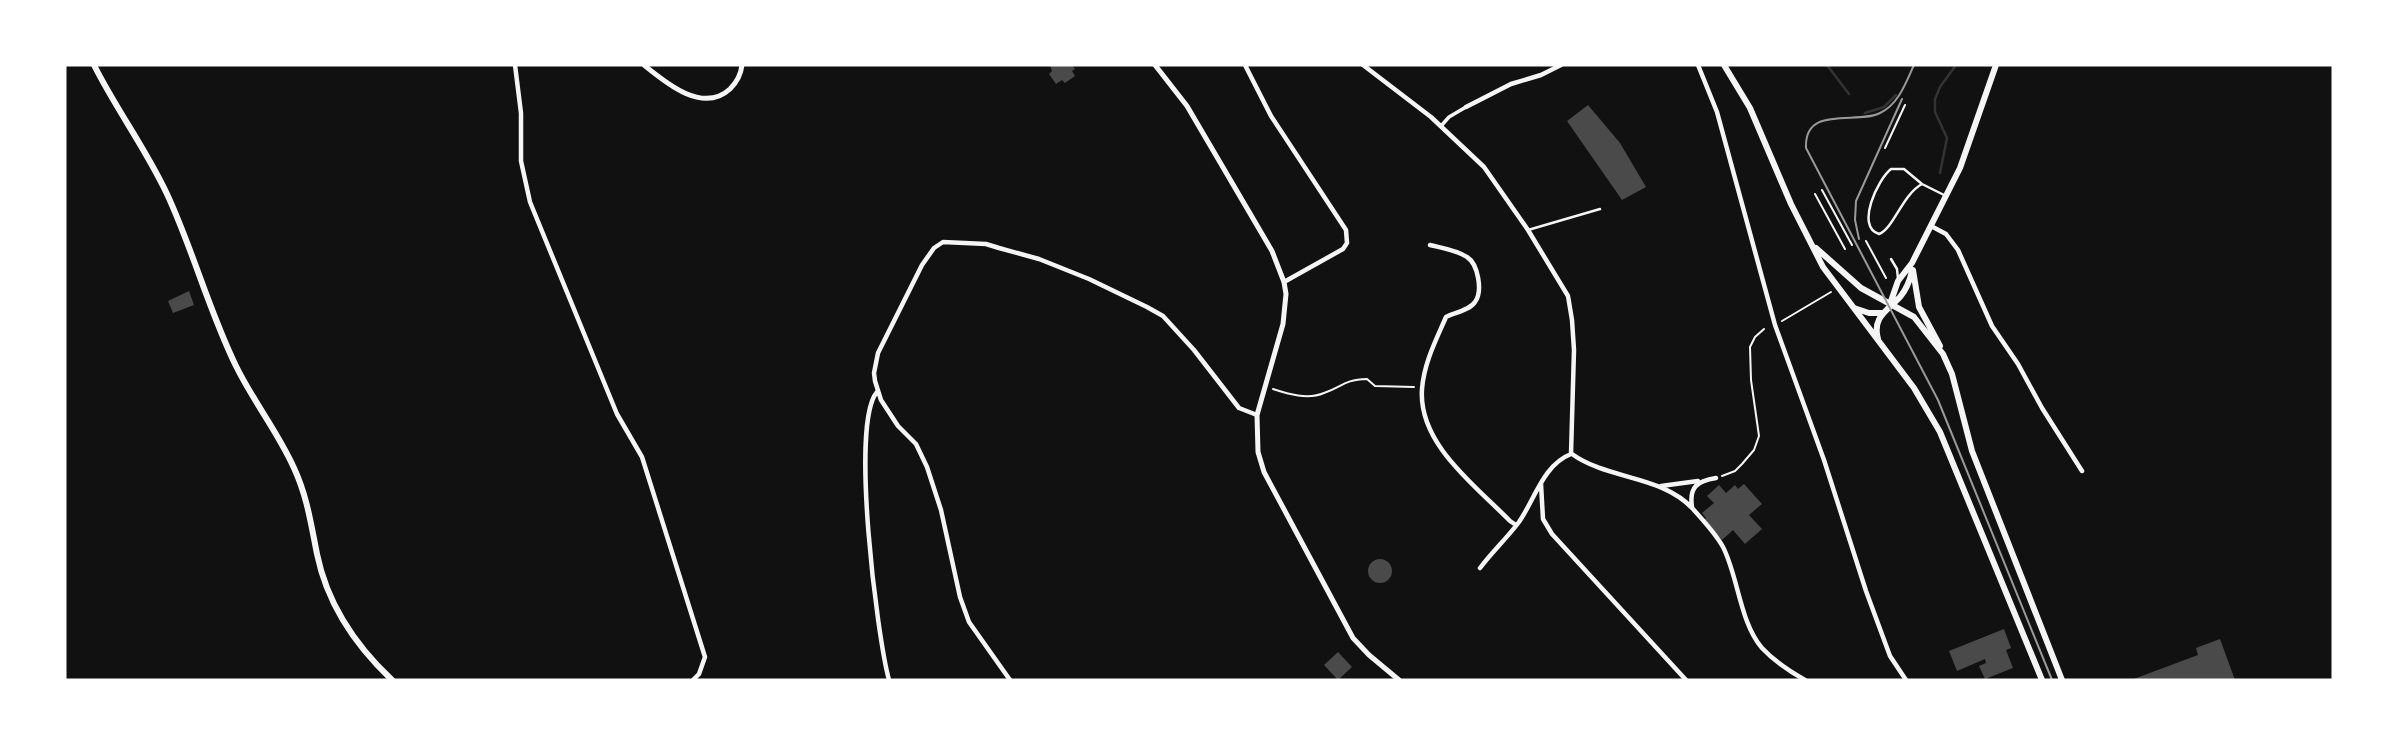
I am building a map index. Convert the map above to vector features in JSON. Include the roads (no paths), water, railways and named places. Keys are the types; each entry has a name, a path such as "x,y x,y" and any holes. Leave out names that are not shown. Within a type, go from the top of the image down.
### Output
{"main road":[{"path":"94,65 158,174 194,256 232,358 293,464 302,485 320,566 332,599 355,638 392,680"},
{"path":"1724,65 1750,108 1791,204 1827,274 1919,394 1944,439 2042,680"},
{"path":"1879,341 1877,326 1882,313 1903,293 1912,266 1947,197 1968,147 1996,65"},
{"path":"1813,244 1850,280 1914,317 1943,354"},
{"path":"1891,304 1898,281 1912,266"},
{"path":"1912,266 1919,307 1936,334 1952,374 1972,451 2062,680"},
{"path":"1852,306 1864,312 1882,313"}],"street":[{"path":"515,65 521,121 521,161 530,202 617,414 642,457 705,657 699,674 693,680"},
{"path":"644,65 682,92 696,98 710,99 728,91 735,83 742,65"},
{"path":"1155,65 1187,106 1272,251 1284,282 1286,295 1283,324 1256,415 1258,452 1265,472 1353,638 1399,680"},
{"path":"1245,65 1271,116 1346,230 1347,243 1343,249 1284,282"},
{"path":"1363,65 1441,127 1484,167 1528,230 1568,296 1573,320 1572,454"},
{"path":"1441,127 1449,117 1466,107 1561,65"},
{"path":"1698,65 1717,112 1775,325 1824,460 1866,592 1891,656 1906,680"},
{"path":"1931,226 1946,234 1958,250 1992,326 2082,471"},
{"path":"1010,680 969,622 960,597 941,510 916,444 898,426 881,400 874,373 878,353 922,265 934,248 943,242 986,244 1039,259 1089,279 1163,316 1194,350 1239,408 1256,415"},
{"path":"1430,245 1465,255 1472,261 1476,266 1478,290 1477,301 1472,306 1446,317 1429,355 1422,387 1427,424 1446,454 1516,525"},
{"path":"878,391 872,398 865,436 866,501 883,654 889,680"},
{"path":"1480,568 1516,525 1557,462 1572,454"},
{"path":"1572,454 1589,465 1657,486 1676,495 1692,508 1724,549 1755,638 1781,666 1805,680"},
{"path":"1657,486 1716,478"},
{"path":"1692,508 1692,490 1698,481"},
{"path":"1541,484 1544,519 1552,534 1686,680"}],"lane":[{"path":"1922,184 1904,202 1886,231 1879,234 1872,232 1867,220 1874,199 1884,175 1895,167 1908,171 1922,184 1947,197"},
{"path":"1528,230 1600,209"},
{"path":"1891,259 1897,269 1898,281"}],"waterway":[{"path":"1827,65 1849,94"},
{"path":"1940,173 1947,138 1935,112 1935,99 1956,65"},
{"path":"1865,113 1884,107 1896,95"}],"tram line":[{"path":"1914,65 1901,92 1887,109 1870,116 1823,121 1814,126 1808,134 1806,148 1938,400 2052,680"},
{"path":"1859,239 1855,220 1856,201 1902,99"}]}
